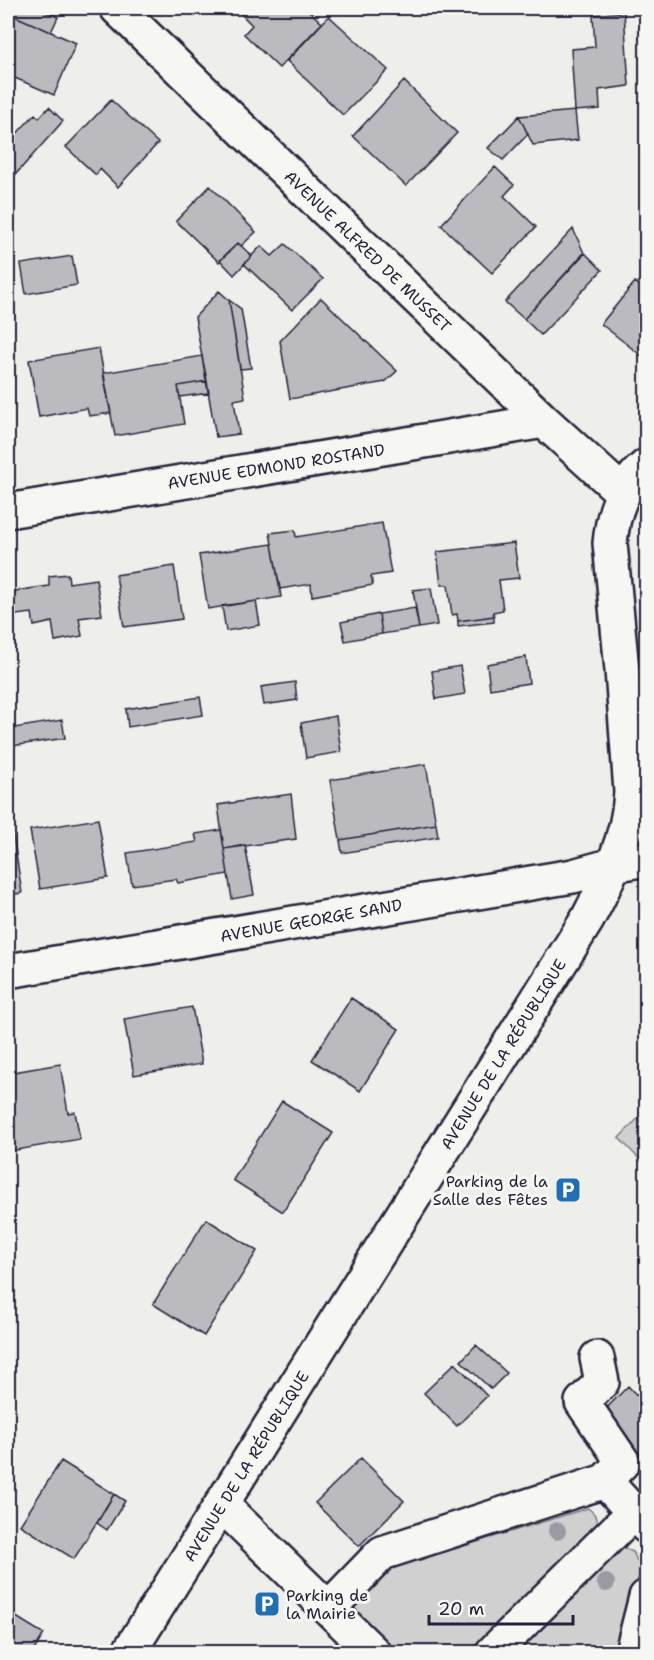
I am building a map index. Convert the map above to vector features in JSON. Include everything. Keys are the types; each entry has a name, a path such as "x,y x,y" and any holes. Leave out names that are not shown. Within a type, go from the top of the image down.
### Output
{"street":[{"name":"AVENUE ALFRED DE MUSSET","path":"117,8 544,421 622,492"},
{"name":"AVENUE EDMOND ROSTAND","path":"8,511 544,421"},
{"name":"AVENUE DE LA RÉPUBLIQUE","path":"129,1653 598,900 613,864 630,805 634,669 610,543 611,527 622,492 636,474 646,466"},
{"name":"AVENUE GEORGE SAND","path":"8,971 573,876 613,864 646,859"},
{"path":"329,1608 381,1554 604,1481 623,1462 582,1402 602,1382 597,1358"},
{"path":"493,1653 640,1519 604,1481"},
{"path":"222,1505 373,1653"},
{"path":"632,1653 646,1597"}],"shaded area":[{"path":"646,1110 646,1166 619,1138"},
{"path":"588,1508 596,1517 597,1528 475,1652 388,1652 347,1611 392,1568"},
{"path":"622,1547 633,1552 641,1569 618,1652 518,1652"}],"building":[{"path":"8,8 36,8 58,17 51,32 8,13"},
{"path":"235,8 306,8 322,23 279,68 244,34 252,25"},
{"path":"624,12 629,86 599,90 600,109 575,111 571,49 595,47 593,15"},
{"path":"8,13 76,43 54,95 8,75"},
{"path":"329,16 388,70 343,115 287,61"},
{"path":"404,81 457,133 406,186 353,136"},
{"path":"111,100 158,143 118,187 100,169 96,175 66,147"},
{"path":"49,107 63,121 8,183 8,143 35,114 39,118"},
{"path":"575,111 578,140 533,145 519,116"},
{"path":"519,116 528,134 503,160 488,148"},
{"path":"495,167 514,185 504,196 536,227 492,273 441,225"},
{"path":"210,186 256,232 241,246 238,243 219,262 176,221"},
{"path":"573,229 584,253 524,319 505,302"},
{"path":"238,243 252,256 234,275 220,260"},
{"path":"285,244 323,279 292,310 244,264 261,246 272,256"},
{"path":"585,253 602,270 541,335 524,319"},
{"path":"72,256 77,285 26,294 21,264"},
{"path":"635,282 646,291 646,352 643,357 601,324"},
{"path":"219,291 229,300 245,398 234,400 239,434 216,437 195,317"},
{"path":"321,298 397,371 385,382 290,399 280,341"},
{"path":"229,300 241,309 251,368 240,369"},
{"path":"8,344 14,377 8,378"},
{"path":"99,348 111,413 89,416 87,408 39,417 29,360"},
{"path":"202,356 207,381 178,386 184,424 115,436 103,373"},
{"path":"207,381 209,393 180,397 178,386"},
{"path":"382,523 391,573 371,576 373,585 312,596 311,584 280,589 270,533 295,530 296,537"},
{"path":"514,543 519,578 499,580 503,610 493,612 494,616 458,621 457,614 452,615 448,585 441,585 437,552"},
{"path":"272,544 281,597 208,609 199,555"},
{"path":"174,566 182,619 124,627 116,575"},
{"path":"68,574 69,583 96,579 102,615 79,618 82,636 55,641 52,622 34,626 32,613 8,616 8,592 49,586 49,576"},
{"path":"431,588 437,625 419,628 413,590"},
{"path":"256,601 260,625 226,631 222,606"},
{"path":"415,608 419,628 382,634 379,614"},
{"path":"379,614 382,634 345,641 341,622"},
{"path":"494,616 494,622 458,626 458,621"},
{"path":"526,657 529,683 490,689 487,664"},
{"path":"460,666 465,694 436,699 432,671"},
{"path":"295,682 297,700 264,705 261,687"},
{"path":"200,697 203,715 128,727 126,709"},
{"path":"336,716 341,752 306,758 301,723"},
{"path":"62,720 65,738 12,746 8,729"},
{"path":"426,764 436,824 340,840 330,780"},
{"path":"291,794 296,839 224,849 218,805"},
{"path":"8,815 10,815 22,893 8,895"},
{"path":"98,819 108,878 40,889 30,830"},
{"path":"436,824 438,837 342,853 340,840"},
{"path":"221,830 228,874 178,883 176,879 132,885 127,853 197,842 195,834"},
{"path":"245,845 254,895 232,899 224,849"},
{"path":"351,998 399,1029 360,1091 312,1060"},
{"path":"192,1007 202,1064 134,1075 124,1019"},
{"path":"60,1064 68,1113 75,1112 80,1139 11,1151 8,1128 8,1073"},
{"path":"282,1101 333,1133 283,1212 233,1180"},
{"path":"206,1219 257,1251 204,1336 153,1304"},
{"path":"476,1345 507,1373 491,1389 461,1361"},
{"path":"455,1363 487,1396 457,1426 424,1393"},
{"path":"628,1386 646,1405 646,1461 600,1415"},
{"path":"361,1458 404,1501 359,1546 315,1503"},
{"path":"61,1461 114,1494 74,1559 20,1525"},
{"path":"114,1494 125,1501 107,1530 97,1523"},
{"path":"8,1612 44,1634 33,1652 8,1652"}],"place":[{"name":"Parking de la Salle des Fêtes","path":"568,1190"},
{"name":"Parking de la Mairie","path":"267,1604"}]}
